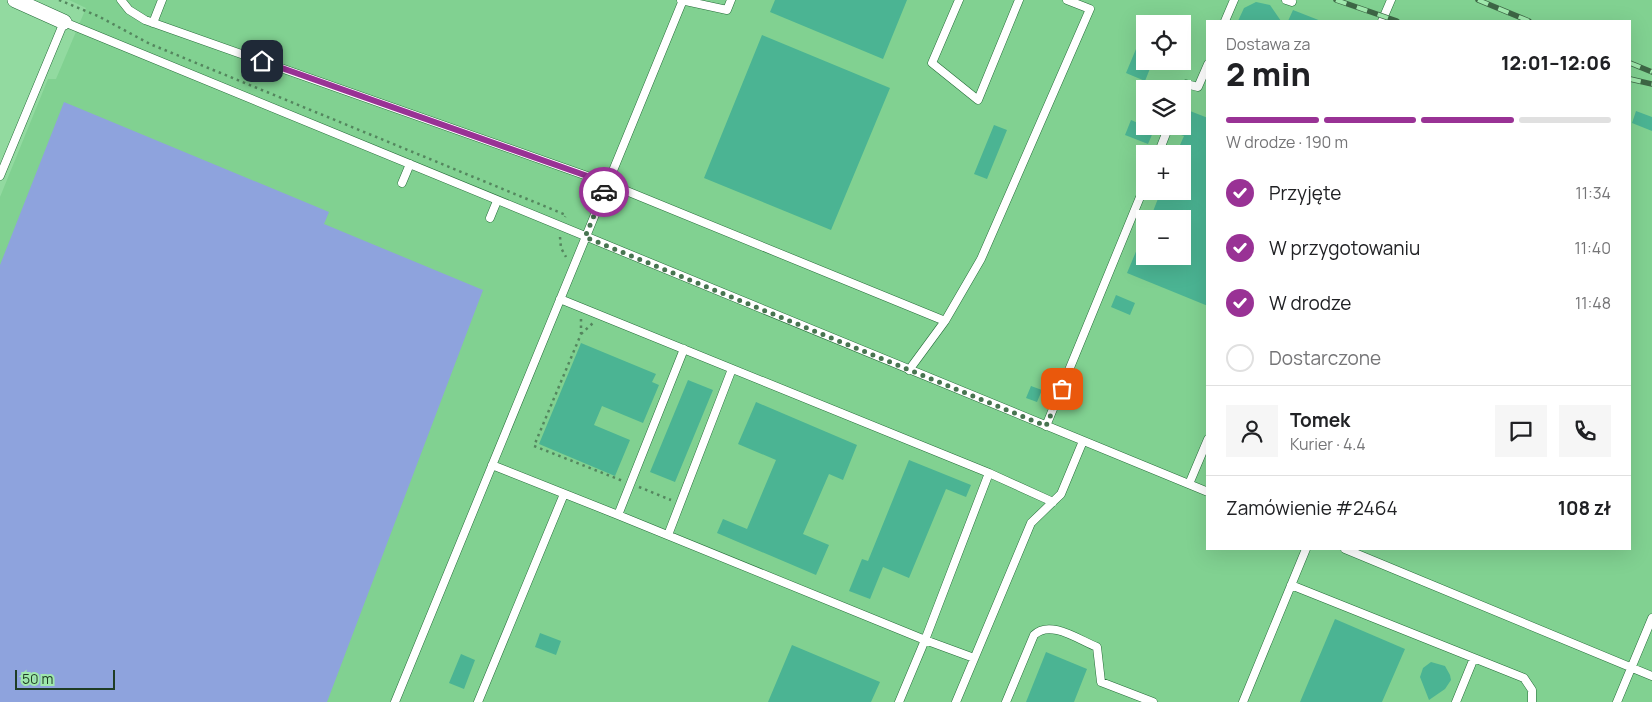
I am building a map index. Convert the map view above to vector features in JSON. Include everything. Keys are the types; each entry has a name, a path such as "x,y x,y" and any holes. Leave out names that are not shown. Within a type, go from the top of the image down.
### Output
{"street":[{"path":"15,0 64,22"}],"lane":[{"path":"121,0 129,10 153,23 607,183 946,321"},
{"path":"153,23 162,0"},
{"path":"395,702 682,0 727,10 731,0"},
{"path":"959,0 932,63 978,100 1019,0"},
{"path":"1067,0 1090,9"},
{"path":"910,370 946,321 981,258 1095,0"},
{"path":"1225,20 1234,0"},
{"path":"1382,20 1391,0"},
{"path":"0,176 64,22 1206,491"},
{"path":"1191,86 1198,88 1206,69"},
{"path":"402,183 410,164"},
{"path":"1046,426 1139,200"},
{"path":"490,218 497,201"},
{"path":"560,299 989,473 1053,502"},
{"path":"618,515 684,349"},
{"path":"668,535 732,368"},
{"path":"956,702 1031,522 1061,494 1083,441"},
{"path":"1189,484 1206,444"},
{"path":"492,465 925,640 974,658"},
{"path":"899,702 925,640 989,473"},
{"path":"478,702 564,494"},
{"path":"1243,702 1306,550"},
{"path":"1347,550 1652,676"},
{"path":"1291,585 1524,678 1532,690 1532,702"},
{"path":"1618,702 1652,618"},
{"path":"1006,702 1034,635 1038,631 1050,629 1097,647 1101,682 1153,702"},
{"path":"1456,702 1474,658"}],"path":[{"path":"60,0 98,16 150,44 566,215 560,238 561,248 566,257 575,263"},
{"path":"581,308 581,334"},
{"path":"600,315 581,334 534,446 680,503"}],"shaded area":[{"path":"69,0 1652,0 1652,702 0,702 0,197 48,79 56,79 86,8"}],"water":[{"path":"64,102 329,212 324,224 483,290 327,702 0,702 0,265"}],"building":[{"path":"775,0 907,0 883,59 770,12"},
{"path":"1256,2 1270,5 1280,20 1238,20 1244,8"},
{"path":"1293,10 1318,20 1288,20"},
{"path":"762,35 890,88 831,230 704,178"},
{"path":"1136,49 1136,70 1149,70 1145,80 1126,73"},
{"path":"1191,111 1206,117 1206,305 1127,273 1136,252 1136,265 1191,265 1191,210 1154,210 1157,200 1191,200 1191,145 1180,145 1184,136 1181,135 1191,135"},
{"path":"1636,111 1652,117 1652,131 1632,123"},
{"path":"1131,120 1136,122 1136,135 1152,135 1148,144 1125,135"},
{"path":"994,125 1007,130 987,179 974,174"},
{"path":"1116,295 1135,303 1130,315 1111,307"},
{"path":"581,343 656,374 652,382 659,385 643,423 602,406 594,425 630,440 615,476 539,444"},
{"path":"688,380 713,390 675,482 650,472"},
{"path":"1031,386 1042,390 1037,402 1026,398"},
{"path":"756,402 857,445 843,480 829,474 803,534 829,545 816,575 717,533 723,519 747,529 776,460 738,444"},
{"path":"909,460 971,485 966,497 946,489 909,578 883,567 870,599 849,591 862,559 868,561"},
{"path":"1335,619 1405,649 1382,702 1300,702"},
{"path":"540,633 561,641 556,655 535,647"},
{"path":"792,645 880,682 871,702 768,702"},
{"path":"1046,652 1087,669 1074,702 1026,702"},
{"path":"461,654 475,660 464,689 449,683"},
{"path":"1431,662 1445,666 1451,680 1445,689 1429,700 1420,677 1423,668"}],"railway":[{"path":"1336,0 1394,20"},
{"path":"1478,0 1527,20"},
{"path":"1631,63 1652,72"},
{"path":"1631,79 1652,84"}],"way so far":[{"path":"604,192 585,237 1046,426 1062,389"}],"route":[{"path":"262,61 607,183 604,192"}]}
